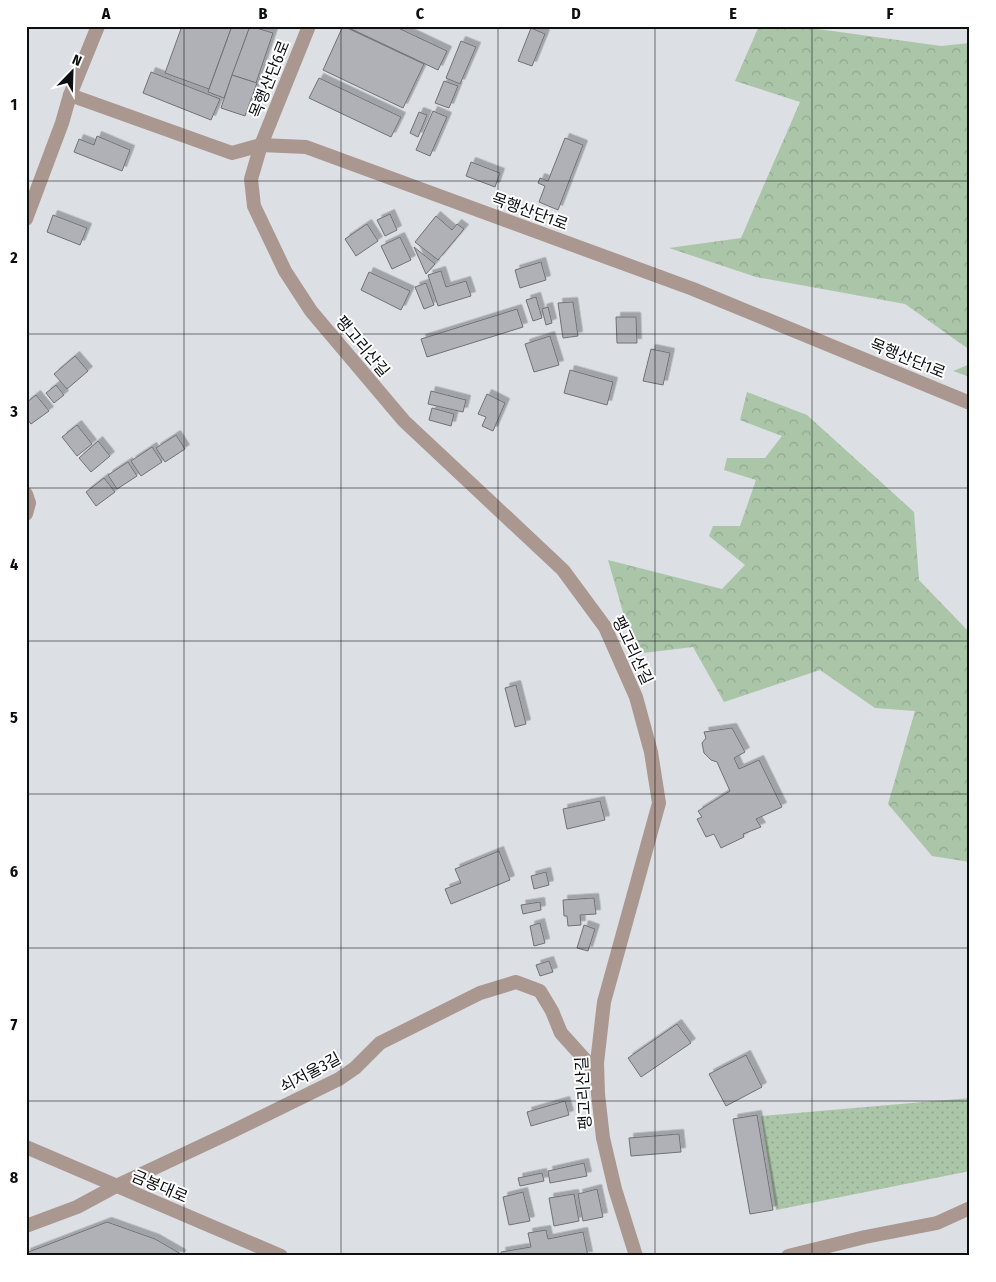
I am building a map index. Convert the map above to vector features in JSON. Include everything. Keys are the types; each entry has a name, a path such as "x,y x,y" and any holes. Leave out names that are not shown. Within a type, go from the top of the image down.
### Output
{"street":[{"path":"26,219 62,123 70,95 98,26"},
{"name":"목행산단6로","path":"261,145 309,26"},
{"name":"목행산단1로","path":"70,95 232,153 261,145 306,147 693,289 970,403"},
{"name":"팽고리산길","path":"261,145 250,179 254,206 285,271 312,311 404,422 563,570 605,627 636,697 651,752 659,803 604,1002 598,1073 603,1138 615,1189 636,1256"},
{"path":"26,494 29,503 26,514"},
{"name":"쇠저울3길","path":"26,1226 77,1207 116,1186 339,1079 355,1068 380,1043 480,993 516,982 540,991 552,1011 560,1034 598,1073"},
{"name":"금봉대로","path":"26,1147 281,1256"},
{"path":"788,1256 865,1237 937,1223 970,1208"}],"green space":[{"path":"759,26 796,26 941,46 970,43 970,350 905,304 756,277 669,248 741,238 800,102 735,81"},
{"path":"970,364 970,377 953,371"},
{"path":"747,392 807,415 914,512 919,580 970,633 970,862 932,856 888,804 915,711 875,708 820,670 724,702 693,647 635,654 608,560 722,589 745,565 709,536 713,526 740,526 756,480 724,470 727,458 765,458 782,436 740,420"},
{"path":"970,1098 970,1171 776,1210 761,1116"}],"building":[{"path":"182,26 232,26 209,89 165,73"},
{"path":"232,26 242,26 249,29 224,98 208,92"},
{"path":"250,26 273,33 256,83 232,75"},
{"path":"343,26 424,64 403,108 323,70"},
{"path":"345,26 394,26 447,51 438,70"},
{"path":"531,28 545,34 532,66 518,61"},
{"path":"461,41 476,47 460,84 446,78"},
{"path":"151,72 220,99 211,120 143,93"},
{"path":"232,75 257,83 245,116 221,108"},
{"path":"319,78 401,117 391,137 309,98"},
{"path":"444,81 458,86 449,108 435,103"},
{"path":"433,111 447,117 430,156 416,150"},
{"path":"419,112 427,115 418,137 410,133"},
{"path":"97,136 130,150 122,171 74,152 79,139 94,145"},
{"path":"565,138 583,145 558,210 539,202 545,186 538,183 540,178 548,181"},
{"path":"471,162 500,173 495,187 466,176"},
{"path":"390,214 397,230 385,236 377,220"},
{"path":"53,215 87,228 80,245 47,232"},
{"path":"436,216 452,230 457,224 464,229 438,260 415,242"},
{"path":"367,224 378,241 356,256 345,239"},
{"path":"400,237 411,260 392,269 381,246"},
{"path":"414,247 435,264 426,274"},
{"path":"541,262 546,280 520,288 515,270"},
{"path":"441,271 446,287 466,281 471,296 438,306 428,275"},
{"path":"369,272 410,291 401,310 361,290"},
{"path":"426,283 434,305 424,309 415,287"},
{"path":"536,297 542,318 533,321 526,300"},
{"path":"573,302 578,336 563,338 558,303"},
{"path":"548,307 552,323 546,325 542,309"},
{"path":"517,309 523,327 427,357 421,339"},
{"path":"616,317 636,317 637,343 617,343"},
{"path":"550,336 559,365 534,372 525,344"},
{"path":"651,349 670,353 663,385 643,381"},
{"path":"75,356 88,371 67,389 54,374"},
{"path":"570,370 613,382 607,405 564,393"},
{"path":"56,385 64,395 54,403 46,393"},
{"path":"431,391 466,400 463,412 428,404"},
{"path":"487,394 505,403 493,431 482,426 486,417 478,414"},
{"path":"36,395 49,411 31,424 26,418 26,403"},
{"path":"432,408 454,414 451,426 429,420"},
{"path":"77,425 92,444 77,456 62,437"},
{"path":"176,435 185,449 165,462 156,448"},
{"path":"98,441 110,456 91,472 79,458"},
{"path":"152,447 162,462 141,476 131,461"},
{"path":"128,462 137,476 117,489 108,475"},
{"path":"104,478 115,492 96,506 86,492"},
{"path":"516,685 526,724 515,727 505,688"},
{"path":"732,728 745,752 734,758 739,769 759,760 782,807 756,819 761,827 743,834 744,837 721,848 714,834 706,837 697,819 702,817 698,811 730,791 717,762 711,760 704,753 702,743 706,738 704,732"},
{"path":"600,801 605,820 567,829 563,809"},
{"path":"499,851 510,880 451,904 445,889 461,883 455,869"},
{"path":"546,872 549,885 534,889 531,876"},
{"path":"594,898 596,914 580,915 581,925 568,926 567,916 564,916 563,900"},
{"path":"540,902 541,910 523,914 521,905"},
{"path":"540,923 545,943 534,946 530,926"},
{"path":"584,925 595,929 588,951 577,948"},
{"path":"549,961 553,972 540,976 536,965"},
{"path":"677,1024 691,1043 641,1077 628,1058"},
{"path":"746,1055 762,1087 726,1106 709,1074"},
{"path":"565,1101 569,1115 531,1126 527,1112"},
{"path":"757,1115 773,1210 750,1214 733,1119"},
{"path":"679,1134 681,1152 631,1156 629,1138"},
{"path":"584,1163 587,1176 550,1183 548,1171"},
{"path":"542,1173 544,1181 520,1186 518,1178"},
{"path":"597,1189 603,1217 583,1221 578,1194"},
{"path":"523,1192 530,1221 509,1225 503,1197"},
{"path":"574,1194 579,1221 554,1226 549,1198"},
{"path":"107,1222 155,1239 181,1254 181,1256 26,1256 26,1253"},
{"path":"546,1230 548,1239 583,1232 588,1256 502,1256 501,1252 531,1247 528,1233"}]}
